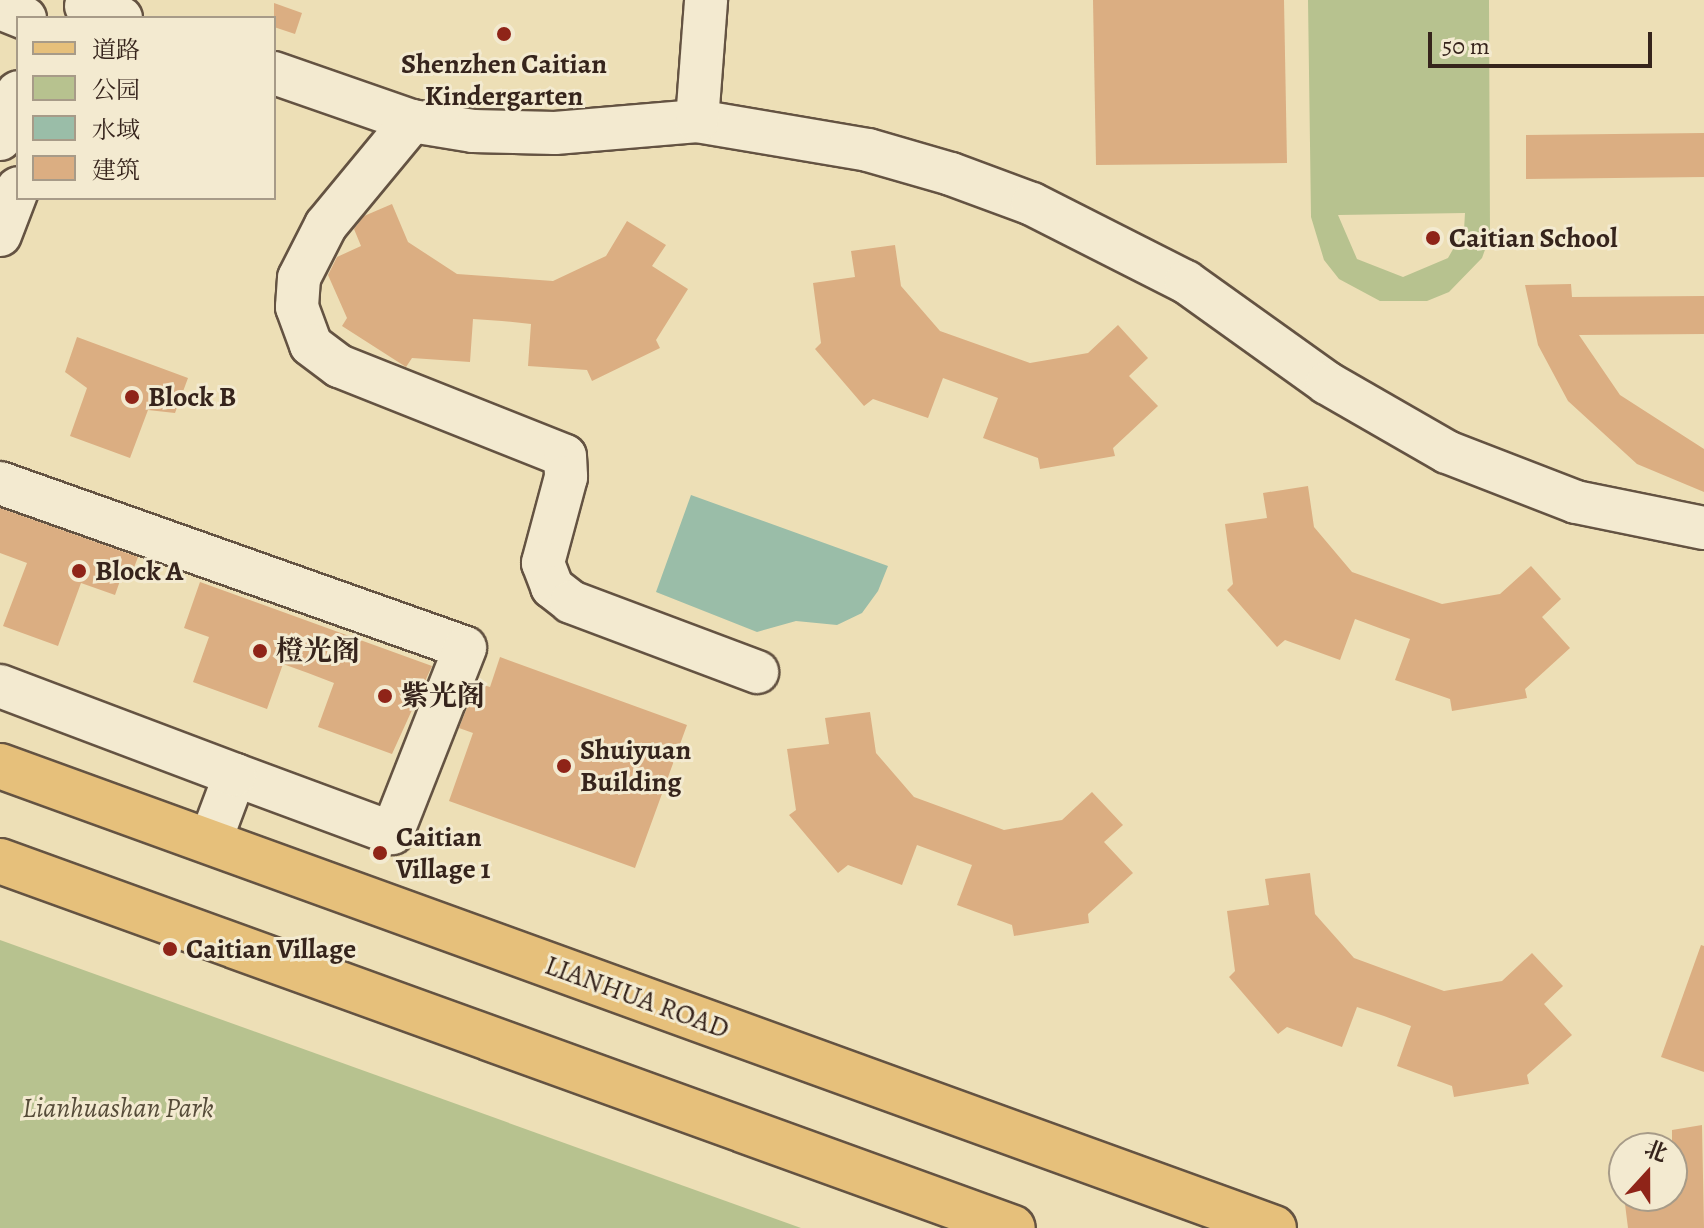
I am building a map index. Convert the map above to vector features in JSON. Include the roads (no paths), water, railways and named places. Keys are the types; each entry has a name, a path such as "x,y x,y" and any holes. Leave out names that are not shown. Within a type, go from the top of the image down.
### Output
{"main road":[{"name":"LIANHUA ROAD","path":"9,764 210,842 1274,1228"},
{"path":"0,861 1013,1228"}],"street":[{"path":"697,121 706,0"},
{"path":"0,8 20,16"},
{"path":"54,16 86,8"},
{"path":"276,74 412,121 473,131 555,133 697,121 868,150 1032,204 1186,282 1327,383 1447,452 1576,502 1704,528"},
{"path":"0,139 16,97"},
{"path":"412,121 326,225 299,278 297,307 311,345 339,366 547,444 565,456 566,477 543,563 552,587 571,602 757,672"},
{"path":"0,235 16,193"},
{"path":"0,483 465,648 392,833 0,686"},
{"path":"210,842 235,775"}],"water":[{"path":"691,495 888,566 878,591 862,613 837,625 796,621 757,632 656,592"}],"place":[{"name":"Shenzhen Caitian Kindergarten","path":"504,34"},
{"name":"Caitian School","path":"1433,238"},
{"name":"Block B","path":"132,397"},
{"name":"Block A","path":"79,571"},
{"name":"橙光阁","path":"260,651"},
{"name":"紫光阁","path":"385,696"},
{"name":"Shuiyuan Building","path":"564,766"},
{"name":"Caitian Village 1","path":"380,853"},
{"name":"Caitian Village","path":"170,949"}],"park label":[{"name":"Lianhuashan Park","path":"118,1108"}]}
